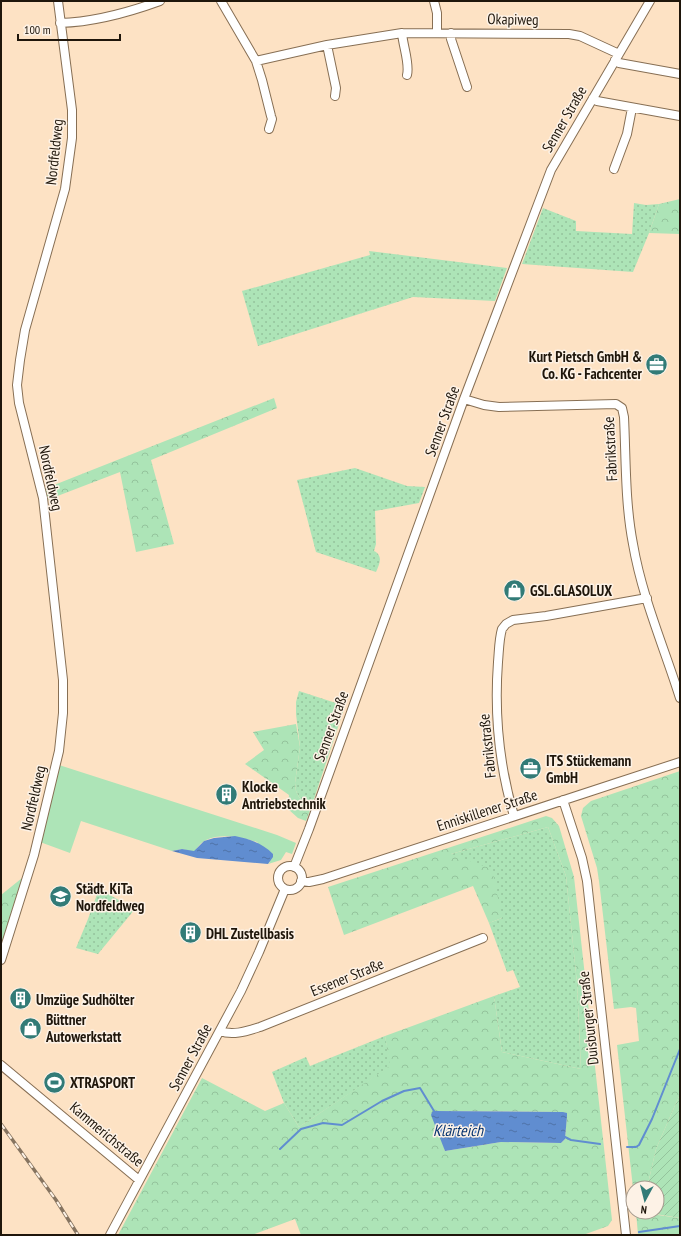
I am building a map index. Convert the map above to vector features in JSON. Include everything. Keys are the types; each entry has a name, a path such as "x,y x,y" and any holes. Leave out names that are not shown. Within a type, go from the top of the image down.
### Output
{"street":[{"name":"Nordfeldweg","path":"1,960 34,855 59,752 63,713 63,680 43,498 19,403 17,385 28,319 65,189 72,138 72,110 58,1"},
{"path":"60,23 82,22 110,17 160,1"},
{"path":"221,1 256,61 272,120 269,129"},
{"path":"434,1 437,13 437,32"},
{"name":"Senner Straße","path":"294,867 319,803 464,399 551,170 650,1"},
{"path":"451,32 451,39 467,88"},
{"name":"Okapiweg","path":"256,61 327,45 402,33 451,32 574,35 591,40 617,57 619,62 680,74"},
{"path":"402,33 408,69 406,75"},
{"path":"327,45 336,88 335,96"},
{"path":"593,98 597,101 680,116"},
{"path":"614,169 627,134 632,108"},
{"name":"Fabrikstraße","path":"464,399 484,406 499,407 616,404 622,408 624,417 628,506 635,556 646,598 680,698"},
{"name":"Fabrikstraße","path":"514,816 507,792 498,739 497,684 502,629 506,624 513,620 546,616 646,598"},
{"name":"Enniskillener Straße","path":"301,881 309,882 323,879 680,762"},
{"name":"Duisburger Straße","path":"563,800 582,858 587,881 626,1235"},
{"path":"284,867 294,867 300,872 301,881 296,888 292,890 285,889 280,885 278,875 284,867"},
{"name":"Senner Straße","path":"110,1235 220,1031 257,957 285,889"},
{"name":"Essener Straße","path":"220,1031 236,1033 260,1027 484,938"},
{"name":"Kammerichstraße","path":"1,1065 139,1180"}],"green space":[{"path":"680,199 680,234 649,233 659,204"},
{"path":"634,203 646,205 659,204 633,272 522,264 543,208 576,221 576,231 632,234"},
{"path":"369,251 507,268 495,301 413,297 258,346 242,291 370,255"},
{"path":"274,398 277,408 151,460 174,544 136,552 120,472 47,500 44,489"},
{"path":"355,468 407,486 425,487 419,503 375,511 376,544 374,551 380,558 376,572 316,552 297,480"},
{"path":"299,691 345,706 311,808 299,797 296,791 295,783 300,747 296,714 296,702"},
{"path":"296,724 300,747 295,783 296,791 299,797 311,808 306,821 298,818 288,809 289,795 245,764 264,750 253,732"},
{"path":"59,765 277,835 296,843 292,854 286,852 281,860 268,864 270,862 257,842 231,836 212,838 204,841 194,852 182,849 172,851 81,821 70,853 40,842"},
{"path":"680,771 680,1094 656,1149 649,1180 632,1180 617,1045 639,1041 636,1008 631,1007 614,1009 597,868 581,816 583,808 591,801"},
{"path":"546,816 552,818 559,826 574,877 612,1220 608,1226 583,1235 301,1235 295,1219 252,1235 118,1235 202,1078 265,1111 284,1103 299,1127 390,1066 385,1036 494,996 502,1052 581,1069 577,983 566,876 548,827 451,854 492,869 502,918 489,923 473,886 344,935 328,887","holes":["434,1111 562,1112 567,1114 565,1139 561,1143 501,1142 445,1151"]},
{"path":"548,827 566,876 577,983 581,1069 502,1052 494,996 520,987 513,970 507,972 489,923 502,918 451,854"},
{"path":"27,874 1,952 1,895"},
{"path":"99,889 135,909 98,954 76,948"},
{"path":"385,1036 391,1066 299,1127 284,1103 272,1072 306,1057 310,1066"},
{"path":"680,1094 680,1218 665,1216 665,1180 649,1180 656,1149"},
{"path":"665,1216 680,1218 680,1235 638,1235 637,1220 665,1220"}],"water":[{"path":"235,836 260,844 273,854 273,857 268,864 197,858 172,851 182,849 194,851 204,841 214,838"},
{"name":"Klärteich","path":"434,1111 563,1112 567,1113 565,1139 561,1143 501,1142 445,1151 431,1115"}],"waterway":[{"path":"627,1147 636,1147 639,1145 652,1119 680,1049"},
{"path":"280,1149 301,1129 323,1123 342,1125 382,1101 404,1091 420,1088 434,1111"},
{"path":"565,1137 571,1140 600,1144"},
{"path":"639,1232 680,1226"},
{"path":"592,1235 610,1235"}],"railway":[{"path":"1,1124 56,1200 78,1235"}],"place":[{"name":"Kurt Pietsch GmbH & Co. KG - Fachcenter","path":"657,365"},
{"name":"GSL.GLASOLUX","path":"515,590"},
{"name":"ITS Stückemann GmbH","path":"531,769"},
{"name":"Klocke Antriebstechnik","path":"227,795"},
{"name":"Städt. KiTa Nordfeldweg","path":"61,897"},
{"name":"DHL Zustellbasis","path":"191,933"},
{"name":"Umzüge Sudhölter","path":"21,999"},
{"name":"Büttner Autowerkstatt","path":"31,1028"},
{"name":"XTRASPORT","path":"54,1082"}]}
